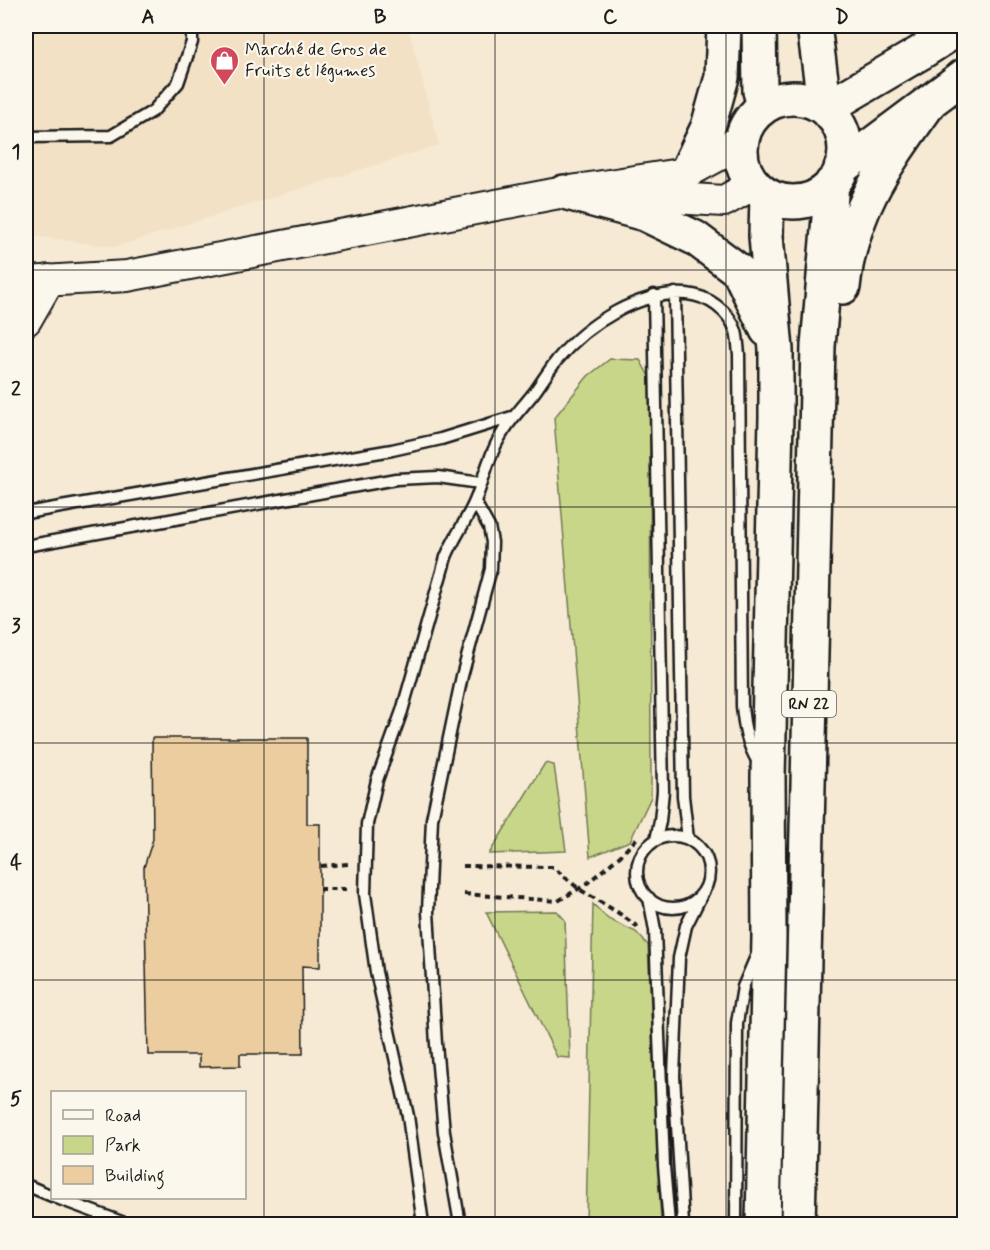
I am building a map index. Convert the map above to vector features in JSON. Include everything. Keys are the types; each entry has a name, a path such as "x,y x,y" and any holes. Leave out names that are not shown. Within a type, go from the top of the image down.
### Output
{"main road":[{"path":"686,173 708,127 722,77 723,26"},
{"path":"759,26 760,91 764,106"},
{"path":"814,26 825,109"},
{"path":"825,109 962,26"},
{"path":"837,176 844,152 843,136 836,121 825,109 810,101 795,98 778,99 753,115 746,126 742,138 741,155 745,170 760,189 784,201 802,201 819,195 837,176 964,76"},
{"path":"813,515 828,487 830,478 836,355 844,273 850,245 858,218 874,184 930,102"},
{"path":"26,320 37,281 127,276 564,192 686,173 719,155 742,138"},
{"name":"RN 22","path":"798,1224 818,346 837,176"},
{"path":"564,192 724,201 760,189"},
{"name":"RN 22","path":"760,189 776,350 763,1224"},
{"path":"564,192 645,214 695,238 730,264 739,271 776,350"}],"lane":[{"path":"26,137 111,136 153,111 178,83 192,42 192,26"},
{"path":"675,293 683,796 688,839"},
{"path":"423,1224 408,1116 376,972 365,894 367,824 377,780 402,711 446,557 454,537 474,502 487,462 512,417 536,390 558,359 578,339 600,322 654,296 675,293 693,295 712,302 727,315 736,332 739,354 744,725 748,744 768,777"},
{"path":"654,296 663,779 662,811 656,840"},
{"path":"26,513 392,450 441,439 512,417"},
{"path":"26,546 396,479 438,477 480,483"},
{"path":"460,1224 444,1132 428,912 430,829 462,676 491,569 492,542 489,527 474,502"},
{"path":"669,1224 664,1166 654,919 649,898 638,879 638,867 647,848 656,840 677,836 698,845 709,864 709,876 686,926 679,958 674,1076 683,1224"},
{"path":"649,898 669,907 681,907 701,896"},
{"path":"736,1224 739,1005 749,969 769,938"},
{"path":"26,1185 51,1196"},
{"path":"62,1199 128,1224"}],"path":[{"path":"464,894 558,901 579,889 620,856 662,811"},
{"path":"321,866 349,864"},
{"path":"463,866 553,867 579,889 617,912 655,941"},
{"path":"319,889 350,889"}],"shaded area":[{"name":"Marché de Gros de Fruits et légumes","path":"26,26 408,26 439,145 115,247 26,235"}],"green space":[{"path":"610,359 640,360 650,378 651,797 630,841 590,857 554,418 588,376"},
{"path":"545,763 554,765 566,851 489,854"},
{"path":"593,904 608,919 636,932 648,945 661,1224 586,1224"},
{"path":"557,911 565,920 570,1058 557,1057 486,912"}],"building":[{"path":"152,738 307,738 307,824 320,824 320,967 302,966 303,1054 240,1054 240,1066 199,1067 199,1055 148,1055 144,867 153,839"}],"place":[{"name":"Marché de Gros de Fruits et légumes","path":"224,86"}]}
